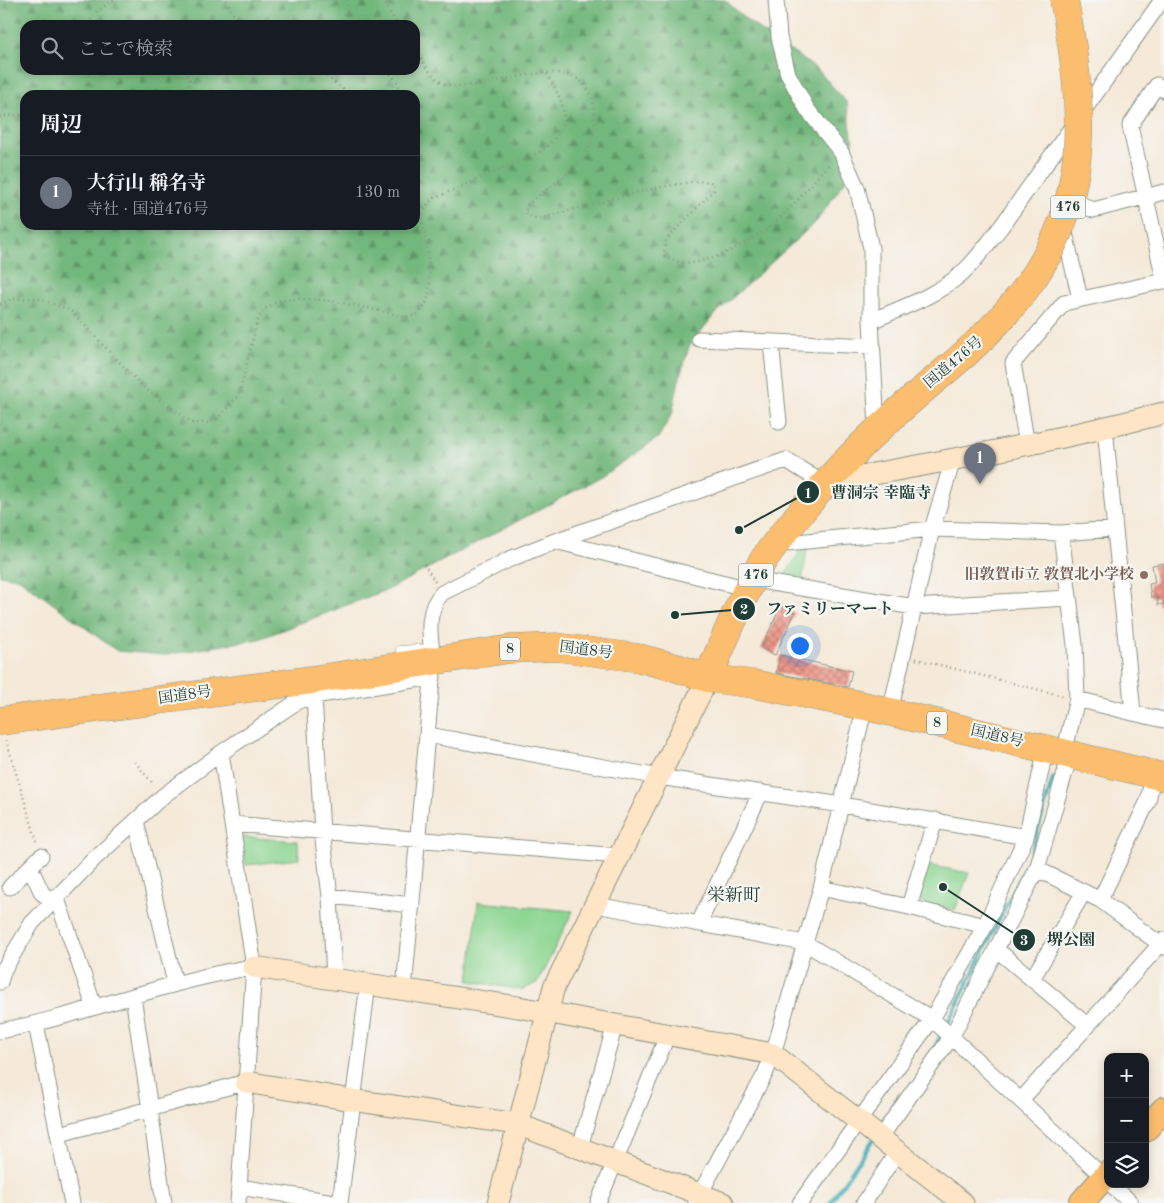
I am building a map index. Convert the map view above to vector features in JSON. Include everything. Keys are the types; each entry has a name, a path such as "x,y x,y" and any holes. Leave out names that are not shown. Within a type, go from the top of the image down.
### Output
{"highway":[{"name":"国道476号","path":"708,678 751,584 776,544 823,483 877,428 995,327 1031,284 1047,259 1068,207 1079,154 1079,98 1064,0"},
{"name":"国道8号","path":"2,729 252,686 312,688 510,649 557,647 638,658 708,678 753,684 878,709 1159,776"},
{"path":"433,661 479,668 560,662 596,665 681,686 708,678"}],"main road":[{"path":"1149,1126 1164,1109"},
{"path":"1081,1203 1104,1183"}],"street":[{"path":"776,0 779,38 788,74 807,109 841,152 857,188 871,248 871,320 877,428"},
{"path":"871,320 939,289 960,275 975,260 1007,219 1162,0"},
{"path":"1026,444 1013,363 1064,304 1164,280 1130,126 1157,86 1164,90"},
{"path":"1080,300 1063,224 1079,203 1093,210 1164,192"},
{"path":"699,339 873,346"},
{"path":"771,342 779,422"},
{"path":"404,990 428,735 433,661 430,612 442,593 510,560 555,541 786,460 823,483 953,460 1164,414"},
{"path":"1105,428 1133,713"},
{"path":"697,1198 765,1074 773,1054 842,805 878,709 903,656 932,529 953,460"},
{"path":"776,544 932,529 1061,533 1114,529"},
{"path":"800,1203 932,1019 985,926 1026,837 1060,752 1077,700 1075,644 1061,533"},
{"path":"555,541 751,584 914,607 1068,598"},
{"path":"0,982 4,969 32,923 54,898 163,796 221,753 298,702 312,688 433,661"},
{"path":"498,1203 554,987 708,678"},
{"path":"312,688 322,832 330,896 334,978"},
{"path":"1077,700 1164,720"},
{"path":"428,735 659,777 935,820 1026,837"},
{"path":"880,1138 952,1036 1037,868 1060,752"},
{"path":"221,753 254,967 238,1203"},
{"path":"1100,900 1159,776"},
{"path":"699,923 761,792"},
{"path":"909,907 935,820"},
{"path":"136,821 175,982"},
{"path":"232,824 619,856"},
{"path":"10,887 41,856"},
{"path":"30,867 42,893 54,898 94,1006"},
{"path":"1021,1100 1163,944 1100,900 1037,868"},
{"path":"820,888 985,926"},
{"path":"1032,979 1084,892"},
{"path":"330,896 412,905"},
{"path":"596,905 805,943 932,1019 1104,1175"},
{"path":"996,949 1088,1026"},
{"path":"0,1031 36,1024 175,982 254,967 334,978 668,1034 773,1054 963,1203"},
{"path":"239,1187 340,1203 368,984"},
{"path":"133,996 164,1203"},
{"path":"36,1024 60,1134 72,1203"},
{"path":"580,1147 615,1025"},
{"path":"598,1203 668,1034"},
{"path":"60,1134 246,1082 352,1100 517,1124 580,1147 697,1198 723,1203"},
{"path":"864,1203 897,1152"},
{"path":"1117,1188 1131,1203"}],"lane":[{"path":"400,650 433,661"}],"path":[{"path":"91,20 97,10 115,0"},
{"path":"226,0 236,20"},
{"path":"347,0 348,13 351,20"},
{"path":"382,0 395,20"},
{"path":"420,57 433,75 444,84 468,86 518,75 546,72 567,75 580,81 588,91 594,104 595,133 588,153 569,173 527,206 525,213 534,218 543,218 634,194 698,181 714,183 714,190 666,240 664,255 678,264 693,263 714,257 735,247 773,224 841,152"},
{"path":"0,304 12,299 38,298 70,310 143,387 192,424 208,423 223,414 239,396 257,322 262,311 270,305 291,299 325,301 406,317 419,315 423,311 430,292 422,217 424,208 435,198 540,152 554,142 562,130 565,121 564,109 546,72"},
{"path":"186,75 189,90"},
{"path":"325,75 344,90"},
{"path":"391,75 398,84 400,90"},
{"path":"0,116 20,115"},
{"path":"424,564 442,593"},
{"path":"903,656 1077,700"},
{"path":"2,729 41,856"},
{"path":"135,762 163,796"}],"green space":[{"path":"0,0 725,0 749,22 818,70 847,103 853,143 845,181 817,221 714,315 689,347 679,380 672,414 658,438 601,477 389,589 259,639 164,655 117,651 18,578 0,575"},
{"path":"802,548 807,548 802,582 783,578"},
{"path":"241,837 298,841 299,859 246,865"},
{"path":"928,865 969,873 955,910 918,901"},
{"path":"478,902 573,911 538,982 522,990 469,981"}],"building":[{"path":"1164,563 1164,604 1158,605 1157,597 1151,597 1149,584 1155,583 1152,565"},
{"path":"781,606 795,613 775,655 761,648"},
{"path":"780,655 852,671 848,687 776,673"}],"waterway":[{"path":"946,1027 1030,857 1053,778"},
{"path":"933,1051 942,1033"},
{"path":"830,1203 873,1140"}],"place":[{"name":"大行山 稱名寺","path":"980,484"},
{"name":"曹洞宗 幸臨寺","path":"739,530"},
{"name":"旧敦賀市立 敦賀北小学校","path":"1144,575"},
{"name":"ファミリーマート","path":"675,615"},
{"name":"堺公園","path":"943,887"}],"district":[{"name":"栄新町","path":"734,896"}]}
